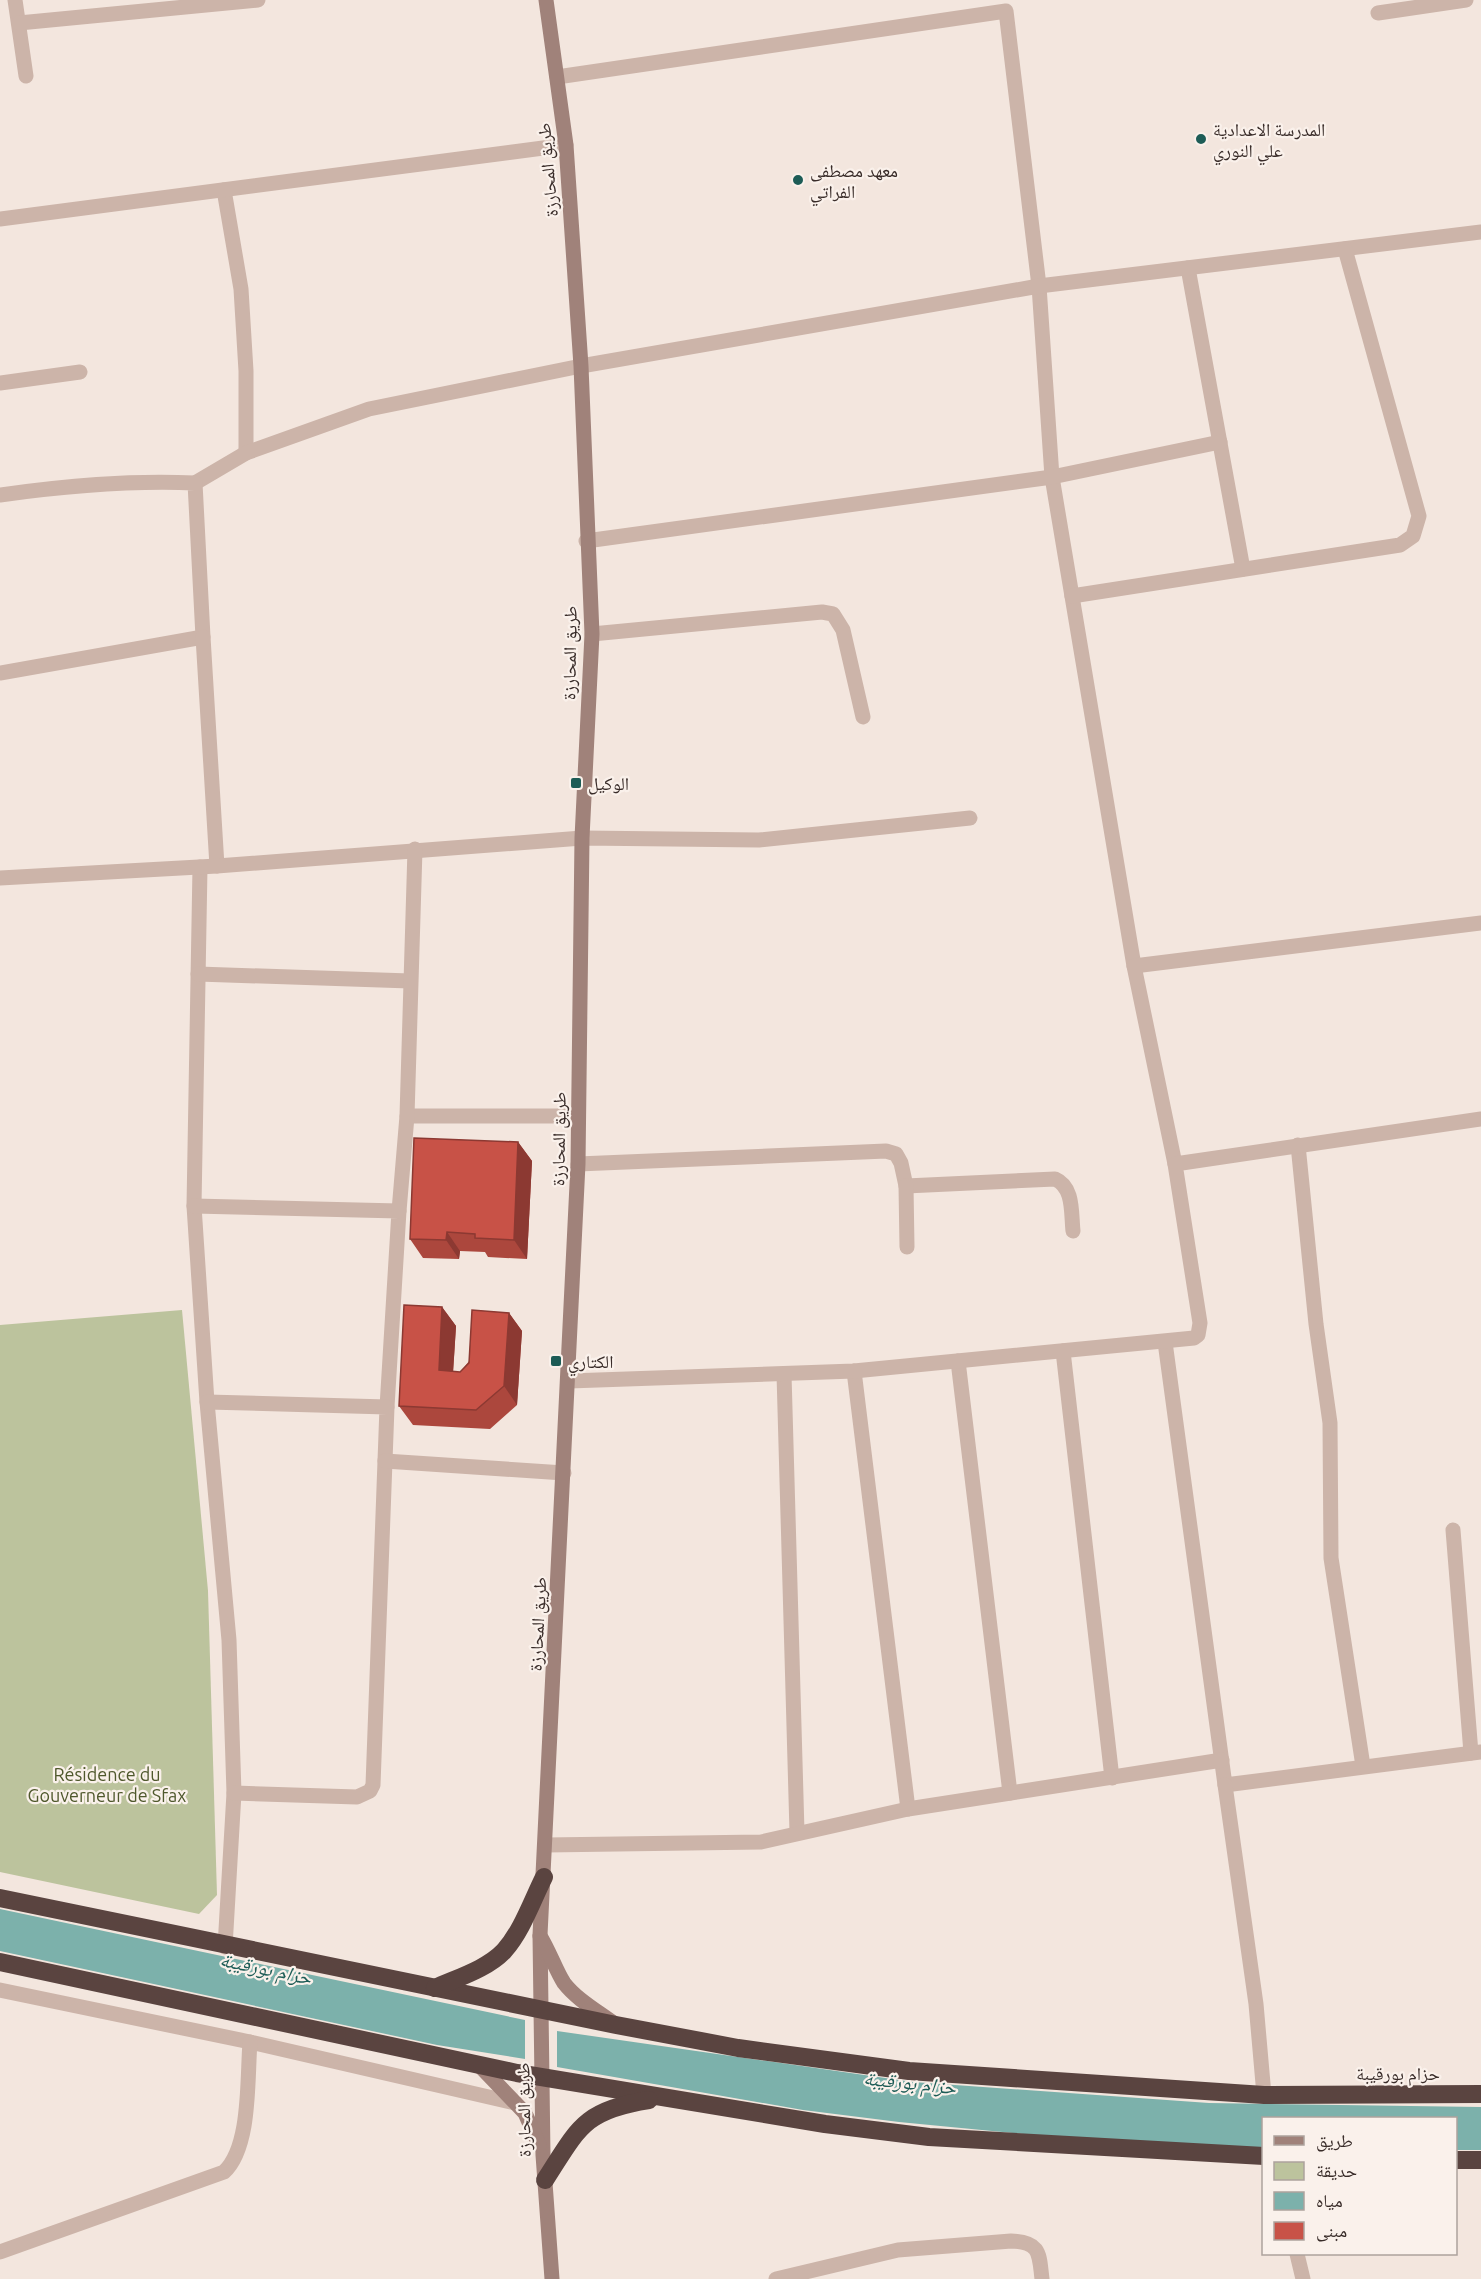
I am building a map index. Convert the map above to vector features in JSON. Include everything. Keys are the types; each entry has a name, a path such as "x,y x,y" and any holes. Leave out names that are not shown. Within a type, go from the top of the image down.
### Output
{"highway":[{"path":"435,1988 491,1961 504,1951 517,1933 544,1877"},
{"name":"حزام بورقيبة","path":"0,1898 225,1947 435,1988 542,2015 616,2025 738,2048 909,2071 1264,2095 1481,2094"},
{"path":"0,1962 478,2064 541,2072 662,2098 929,2137 1262,2156"},
{"path":"545,2180 569,2141 589,2118 631,2103 662,2098"},
{"path":"1457,2160 1481,2160"}],"main road":[{"name":"طريق المحارزة","path":"546,0 566,145 581,366 586,541 592,634 582,838 578,1164 540,1935 543,2155 552,2279"},
{"path":"540,1935 570,1990 616,2025"},
{"path":"478,2064 515,2103 531,2124 543,2155"}],"street":[{"path":"15,0 26,76"},
{"path":"19,23 258,0"},
{"path":"1378,13 1467,0"},
{"path":"557,77 1006,5 1039,286 1052,477 1134,966 1175,1164 1200,1330 1194,1338 1165,1342 854,1371 569,1381"},
{"path":"0,219 566,145"},
{"path":"224,190 241,289 246,371 246,453"},
{"path":"0,495 142,480 195,483 246,453 369,409 581,366 1039,286 1481,232"},
{"path":"1072,596 1400,545 1413,536 1419,516 1345,249"},
{"path":"1188,268 1243,569"},
{"path":"0,384 80,372"},
{"path":"586,541 1052,477 1220,442"},
{"path":"195,483 217,866"},
{"path":"592,634 822,612 833,614 843,630 864,717"},
{"path":"0,673 203,637"},
{"path":"0,878 217,866 415,849 582,838 759,840 970,818"},
{"path":"234,1793 357,1797 370,1791 373,1785 387,1407 407,1116 415,849"},
{"path":"200,867 194,1206 207,1402 227,1604 234,1793 225,1947"},
{"path":"1134,966 1481,923"},
{"path":"198,974 410,981"},
{"path":"407,1116 578,1116"},
{"path":"1175,1164 1481,1119"},
{"path":"1298,1145 1316,1324 1330,1423 1331,1558 1362,1766"},
{"path":"578,1164 886,1151 896,1154 901,1163 906,1186 907,1247"},
{"path":"906,1186 1055,1179 1064,1183 1068,1190 1073,1231"},
{"path":"194,1206 399,1211"},
{"path":"1165,1342 1256,2004 1264,2095"},
{"path":"1063,1351 1112,1778"},
{"path":"958,1362 1010,1793"},
{"path":"854,1371 908,1809"},
{"path":"784,1374 796,1832"},
{"path":"207,1402 387,1407"},
{"path":"385,1461 564,1473"},
{"path":"1225,1785 1476,1752 1453,1530"},
{"path":"546,1845 762,1842 796,1832 908,1809 1222,1760"},
{"path":"0,1990 250,2042 515,2103"},
{"path":"0,2252 224,2172 236,2158 242,2137 250,2042"},
{"path":"776,2279 898,2250 1023,2241 1033,2246 1039,2253 1042,2279"},
{"path":"1297,2255 1303,2279"}],"green space":[{"name":"Résidence du Gouverneur de Sfax","path":"182,1310 208,1591 217,1895 199,1914 0,1872 0,1325"}],"water":[{"path":"0,1909 525,2020 525,2059 437,2045 0,1951"},
{"path":"557,2031 913,2082 1209,2103 1481,2107 1481,2150 1457,2150 1457,2117 1262,2117 1262,2148 1033,2135 899,2122 803,2110 557,2067"}],"building":[{"path":"414,1138 518,1142 514,1240 475,1238 475,1234 447,1232 446,1240 410,1239"},
{"path":"404,1305 442,1307 439,1370 460,1372 469,1363 472,1310 509,1313 504,1386 476,1410 399,1406"}],"place":[{"name":"المدرسة الاعدادية علي النوري","path":"1201,139"},
{"name":"معهد مصطفى الفراتي","path":"798,180"},
{"name":"الوكيل","path":"576,783"},
{"name":"الكتاري","path":"556,1361"}]}
